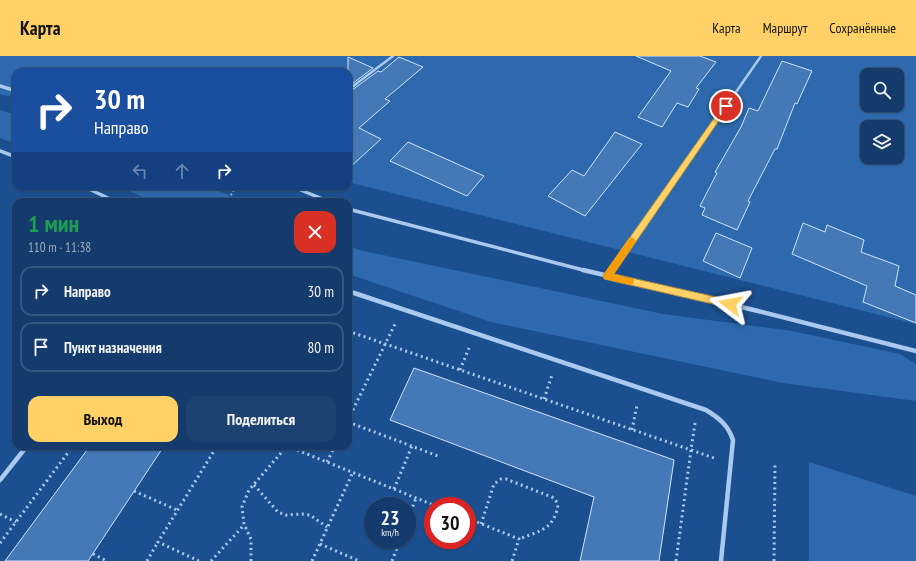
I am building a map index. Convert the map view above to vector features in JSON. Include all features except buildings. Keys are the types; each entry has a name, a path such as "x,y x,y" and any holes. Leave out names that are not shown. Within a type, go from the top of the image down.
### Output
{"street":[{"path":"0,86 12,90"},
{"path":"0,151 12,155"},
{"path":"91,190 108,198"},
{"path":"301,190 320,198"},
{"path":"352,210 607,276 758,311 916,351"},
{"path":"352,292 641,388 697,407 718,416 726,424 733,440 721,561"},
{"path":"0,480 24,450"}],"lane":[{"path":"352,87 392,56"},
{"path":"607,276 761,56"}],"path":[{"path":"352,413 403,310"},
{"path":"352,332 730,464"},
{"path":"460,370 475,334"},
{"path":"544,399 556,360"},
{"path":"632,430 641,388"},
{"path":"676,561 697,407"},
{"path":"352,423 438,456"},
{"path":"394,489 412,446"},
{"path":"0,543 71,450"},
{"path":"147,561 214,450"},
{"path":"251,561 251,539 244,524 242,507 249,490 284,450"},
{"path":"297,450 414,497"},
{"path":"327,462 333,450"},
{"path":"774,561 775,463"},
{"path":"312,561 353,472"},
{"path":"476,522 481,524 519,539 543,530 551,525 558,508 555,499 550,495 506,479 501,479 494,484 481,524"},
{"path":"254,485 280,513 291,516 297,514 309,515 327,527"},
{"path":"134,491 177,510"},
{"path":"416,498 424,501"},
{"path":"0,514 16,522"},
{"path":"211,561 244,524"},
{"path":"512,561 519,539"},
{"path":"158,542 199,561"},
{"path":"320,544 359,561"},
{"path":"392,561 397,549"},
{"path":"93,554 107,561"}],"shaded area":[{"path":"0,56 916,56 916,324 352,183 352,68 12,68 12,97 0,94"},
{"path":"0,110 12,114 12,142 0,138"},
{"path":"127,190 216,190 236,198 146,198"},
{"path":"352,247 359,250 663,314 792,331 900,354 916,364 916,401 783,383 491,322 352,275"},
{"path":"809,462 916,496 916,561 809,561"}],"slow traffic":[{"path":"630,281 607,276 632,241"}],"route":[{"path":"726,106 607,276 730,304"}]}
